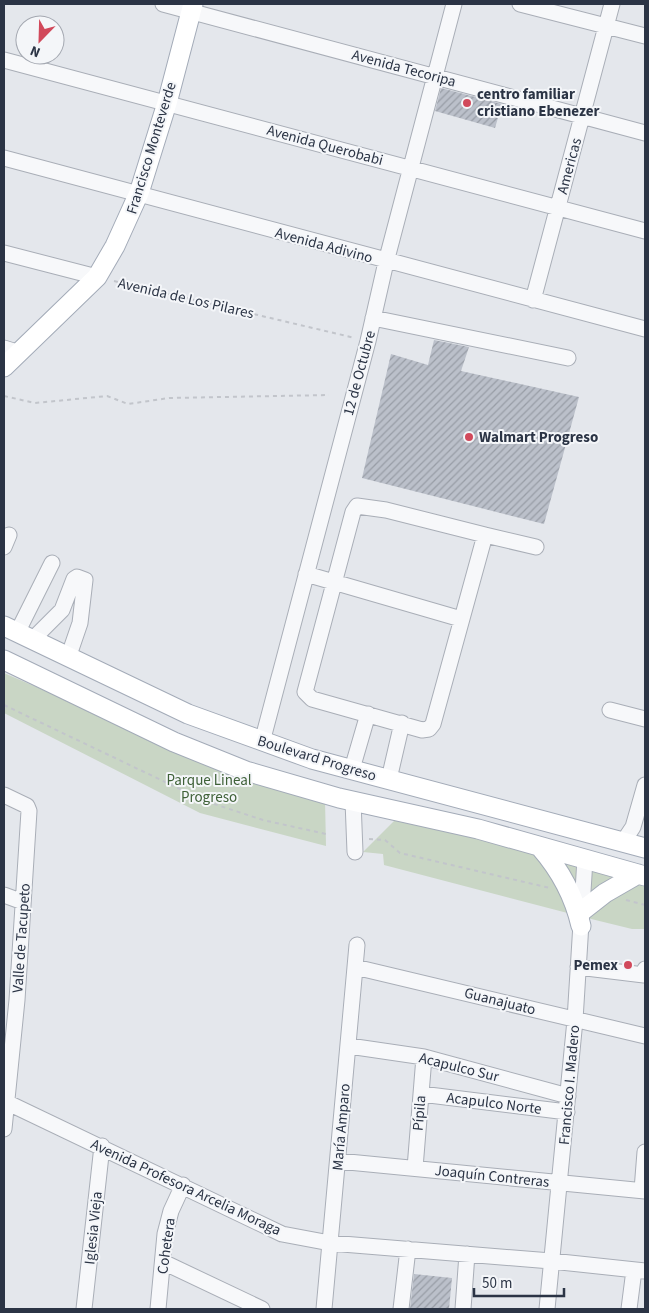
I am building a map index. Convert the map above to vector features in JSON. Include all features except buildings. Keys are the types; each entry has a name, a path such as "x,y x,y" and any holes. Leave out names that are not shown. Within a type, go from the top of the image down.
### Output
{"main road":[{"name":"Francisco Monteverde","path":"4,367 12,350 97,277 128,222 139,194 167,103 192,7"},
{"name":"Boulevard Progreso","path":"18,633 188,714 262,742 565,828 645,848"},
{"name":"Boulevard Progreso","path":"4,660 212,758 278,781 353,801 459,824 642,875"},
{"path":"565,828 585,859 623,842"},
{"path":"540,847 562,876 582,919 605,893 642,875"}],"street":[{"name":"Avenida Tecoripa","path":"163,4 192,7 435,77 645,133"},
{"name":"12 de Octubre","path":"262,742 368,341 386,262 454,4"},
{"path":"520,4 645,36"},
{"name":"Americas","path":"533,300 612,4"},
{"name":"Avenida Querobabi","path":"4,60 645,231"},
{"name":"Avenida Adivino","path":"4,158 386,262 645,329"},
{"name":"Avenida de Los Pilares","path":"4,253 97,277"},
{"path":"373,318 568,358"},
{"path":"485,535 432,727 422,730 312,699 305,692 352,512 357,506 386,510 485,535 536,548"},
{"path":"18,633 52,563"},
{"path":"306,574 462,619"},
{"path":"18,633 62,610 74,579 76,577 85,580 80,623 68,658"},
{"path":"62,610 80,623"},
{"path":"610,710 645,719"},
{"path":"352,769 368,714"},
{"path":"389,779 402,724"},
{"path":"623,842 633,828 645,785"},
{"name":"Valle de Tacupeto","path":"4,795 27,806 29,811 23,902 10,997 4,1129"},
{"path":"353,801 355,845"},
{"name":"Francisco I. Madero","path":"547,1309 550,1261 560,1183 575,1020 585,859"},
{"path":"4,895 23,902"},
{"name":"María Amparo","path":"324,1309 357,945"},
{"name":"Guanajuato","path":"355,967 448,987 645,1036"},
{"path":"578,967 644,975 645,969"},
{"name":"Acapulco Sur","path":"349,1046 424,1057 568,1096"},
{"name":"Pípila","path":"415,1168 424,1057"},
{"name":"Acapulco Norte","path":"421,1094 567,1112"},
{"name":"Avenida Profesora Arcelia Moraga","path":"5,1101 282,1234 330,1243 550,1261 640,1271"},
{"name":"Iglesia Vieja","path":"84,1309 102,1146"},
{"path":"644,1190 645,1152"},
{"name":"Joaquín Contreras","path":"338,1161 644,1190"},
{"name":"Cohetera","path":"158,1309 165,1234 171,1211 183,1185"},
{"path":"401,1309 408,1249"},
{"path":"463,1309 467,1254"},
{"path":"163,1262 262,1309"},
{"path":"629,1309 640,1271"}],"path":[{"name":"Avenida de Los Pilares","path":"97,277 368,341"},
{"path":"4,396 34,403 107,396 128,404 169,398 329,395"},
{"path":"4,705 205,801 262,820 326,834"},
{"path":"355,845 385,840 400,853 551,888"}],"green space":[{"name":"Parque Lineal Progreso","path":"4,673 177,748 325,800 326,846 200,813 4,713"},
{"path":"401,814 645,879 645,929 632,929 384,865 383,854 363,852"}],"place":[{"name":"centro familiar cristiano Ebenezer","path":"467,103"},
{"name":"Walmart Progreso","path":"469,437"},
{"name":"Pemex","path":"628,965"}]}
